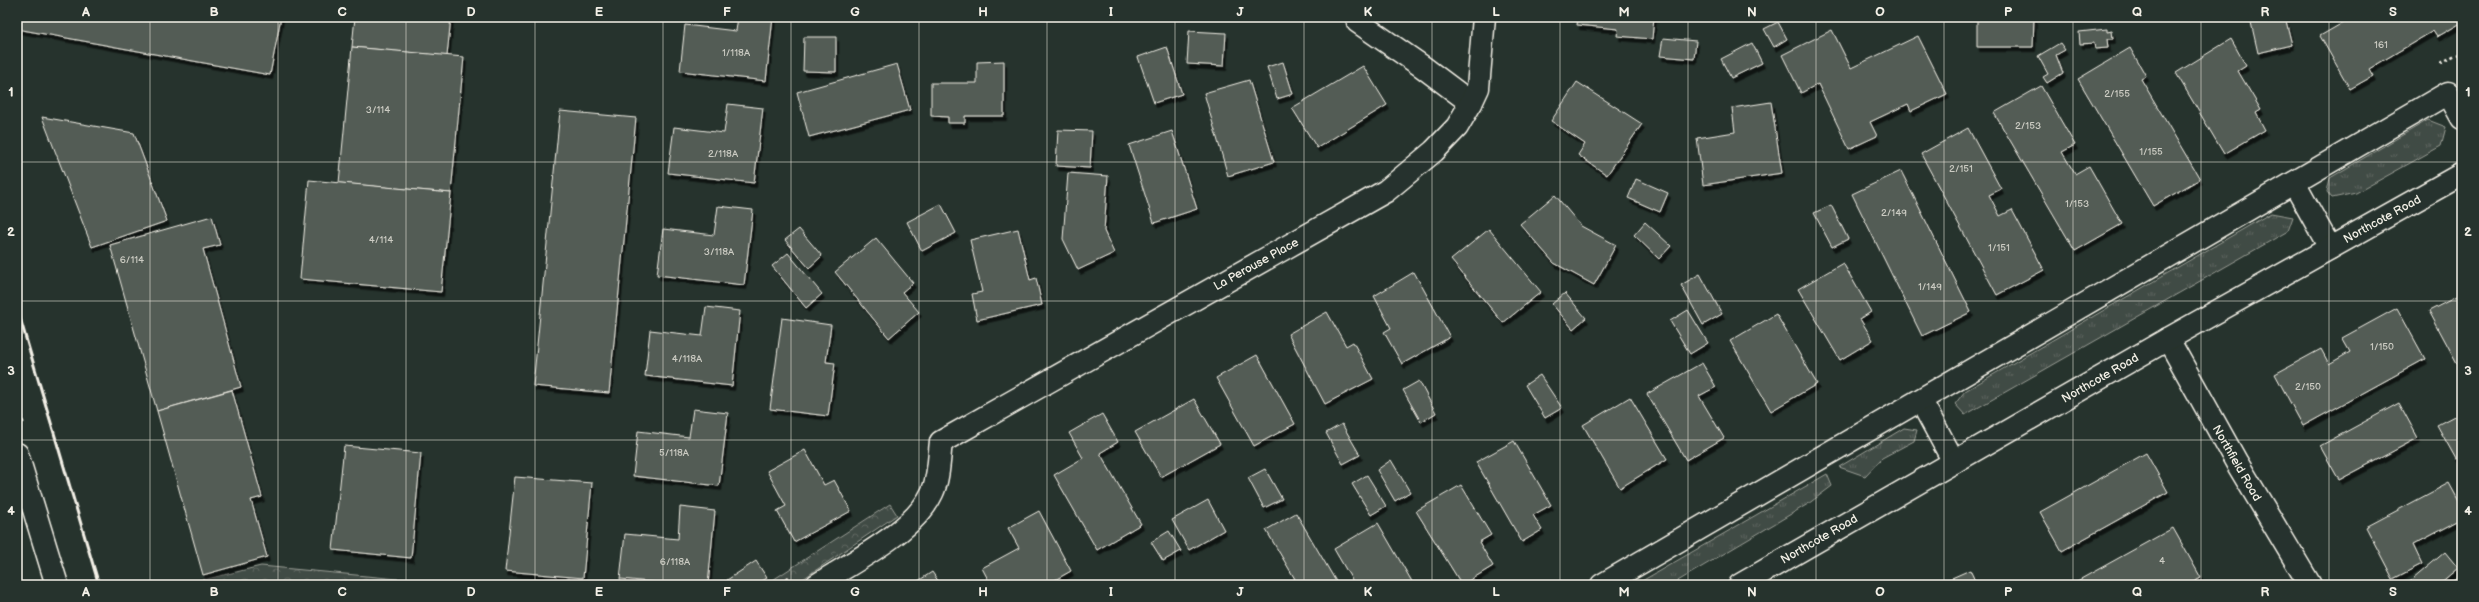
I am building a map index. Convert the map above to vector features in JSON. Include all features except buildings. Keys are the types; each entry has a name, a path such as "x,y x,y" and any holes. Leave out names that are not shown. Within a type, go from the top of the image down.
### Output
{"street":[{"name":"La Perouse Place","path":"817,585 907,525 925,507 933,491 942,442 1386,191 1434,151 1457,127 1478,88 1484,17"},
{"path":"1358,22 1423,66 1471,103"},
{"path":"1602,585 1921,401 2448,93 2462,118"},
{"name":"Northcote Road","path":"1740,585 2168,339 2462,174"},
{"path":"2294,183 2330,248"},
{"name":"Northfield Road","path":"2168,339 2241,470 2310,585"},
{"path":"1921,401 1954,462"},
{"path":"17,454 57,585"}],"green space":[{"path":"2428,120 2446,127 2441,146 2356,193 2332,198 2327,192 2330,178"},
{"path":"2271,213 2293,217 2288,231 1965,415 1955,404 1965,391"},
{"path":"1904,428 1917,430 1914,441 1882,458 1865,476 1839,467"},
{"path":"1827,474 1832,486 1808,504 1671,585 1635,585"},
{"path":"890,504 897,515 794,585 765,585"},
{"path":"261,566 461,585 181,585"}],"railway":[{"path":"17,308 99,585"}]}
